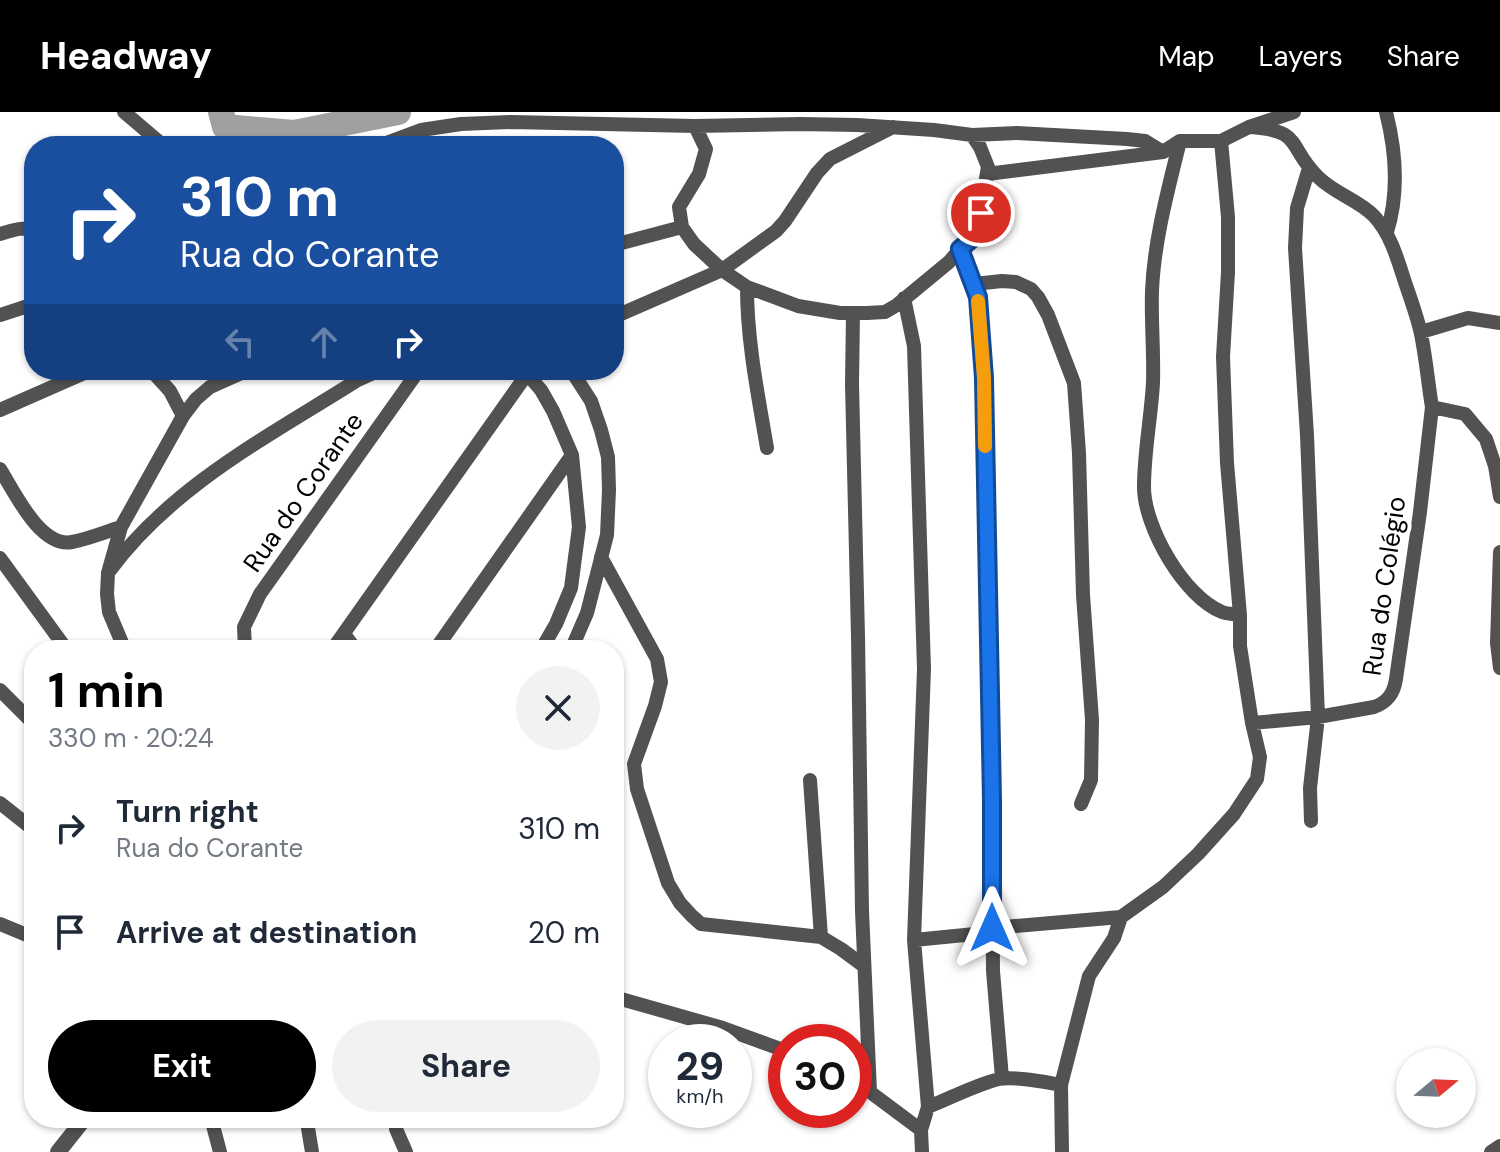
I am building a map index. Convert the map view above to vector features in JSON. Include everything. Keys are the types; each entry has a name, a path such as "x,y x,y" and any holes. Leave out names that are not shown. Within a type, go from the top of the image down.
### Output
{"street":[{"path":"124,112 152,136"},
{"path":"987,174 1163,152 1180,141 1221,141 1249,127 1294,112"},
{"path":"1386,112 1395,178 1393,212 1387,232"},
{"path":"405,136 421,130 461,124 511,122 695,126 800,124 893,127 972,135 1017,133 1127,139 1145,141 1163,152"},
{"path":"695,126 706,149 699,174 679,207 687,237 722,270 747,287 798,306 853,313 885,312 949,262 976,235 987,174 985,157 972,135"},
{"path":"624,313 722,270 776,231 830,159 893,127"},
{"path":"1249,127 1288,135 1309,168 1329,187 1372,213 1387,232"},
{"path":"1180,141 1165,198 1152,291 1153,382 1144,489 1158,540 1182,577 1199,596 1221,612 1240,615"},
{"path":"914,940 975,934 992,928 1121,917 1163,887 1198,854 1234,814 1257,779 1260,757 1240,646 1227,463 1223,357 1228,217 1221,141"},
{"path":"1309,168 1297,208 1295,248 1307,435 1318,717 1310,788 1311,821"},
{"path":"624,242 682,227"},
{"path":"0,234 24,229"},
{"name":"Rua do Colégio","path":"1252,723 1318,717 1382,704 1394,689 1432,407 1421,332 1387,232"},
{"path":"960,249 978,297 984,378 992,928 994,996 1002,1078"},
{"path":"974,284 1016,282 1031,289 1048,315 1074,383 1092,720 1091,780 1081,804"},
{"path":"747,287 754,367 767,448"},
{"path":"904,298 914,346 924,669 914,940 928,1107 921,1130 922,1152"},
{"path":"0,315 24,307"},
{"path":"853,313 867,1024"},
{"path":"1421,332 1468,318 1500,323"},
{"path":"0,410 68,380"},
{"path":"160,380 170,391 183,416"},
{"path":"121,640 109,612 107,594 108,573 121,527 183,416 210,387 226,380"},
{"path":"108,573 121,555 157,519 205,477 358,380"},
{"name":"Rua do Corante","path":"245,640 244,627 260,594 412,380"},
{"path":"340,640 518,380"},
{"path":"531,380 553,411 572,455 579,527 571,588 547,640"},
{"path":"575,640 587,613 607,535 609,490 608,457 591,401 577,380"},
{"path":"1432,407 1465,414 1486,439 1495,466 1500,497"},
{"path":"442,640 572,455"},
{"path":"0,469 40,530 59,541 69,543 121,527"},
{"path":"1500,552 1497,643 1500,668"},
{"path":"601,557 657,659 661,682 634,771 642,805 673,892 680,903 701,924 821,937 864,966"},
{"path":"0,558 60,640"},
{"path":"344,634 348,640"},
{"path":"0,690 24,714"},
{"path":"810,780 821,937"},
{"path":"0,803 24,822"},
{"path":"1062,1152 1061,1085 1089,976 1114,938 1121,917"},
{"path":"0,924 24,934"},
{"path":"624,1000 768,1044"},
{"path":"928,1107 1002,1078 1061,1085"},
{"path":"872,1093 921,1130"},
{"path":"58,1152 77,1128"},
{"path":"214,1128 220,1152"},
{"path":"308,1128 312,1152"},
{"path":"396,1128 406,1152"},
{"path":"1491,1152 1500,1146"}],"waterway":[{"path":"221,112 225,127 294,133 398,112"}],"slow traffic":[{"path":"978,301 985,446"}],"route":[{"path":"981,213 976,235 960,249 978,297 984,378 992,928"}]}
